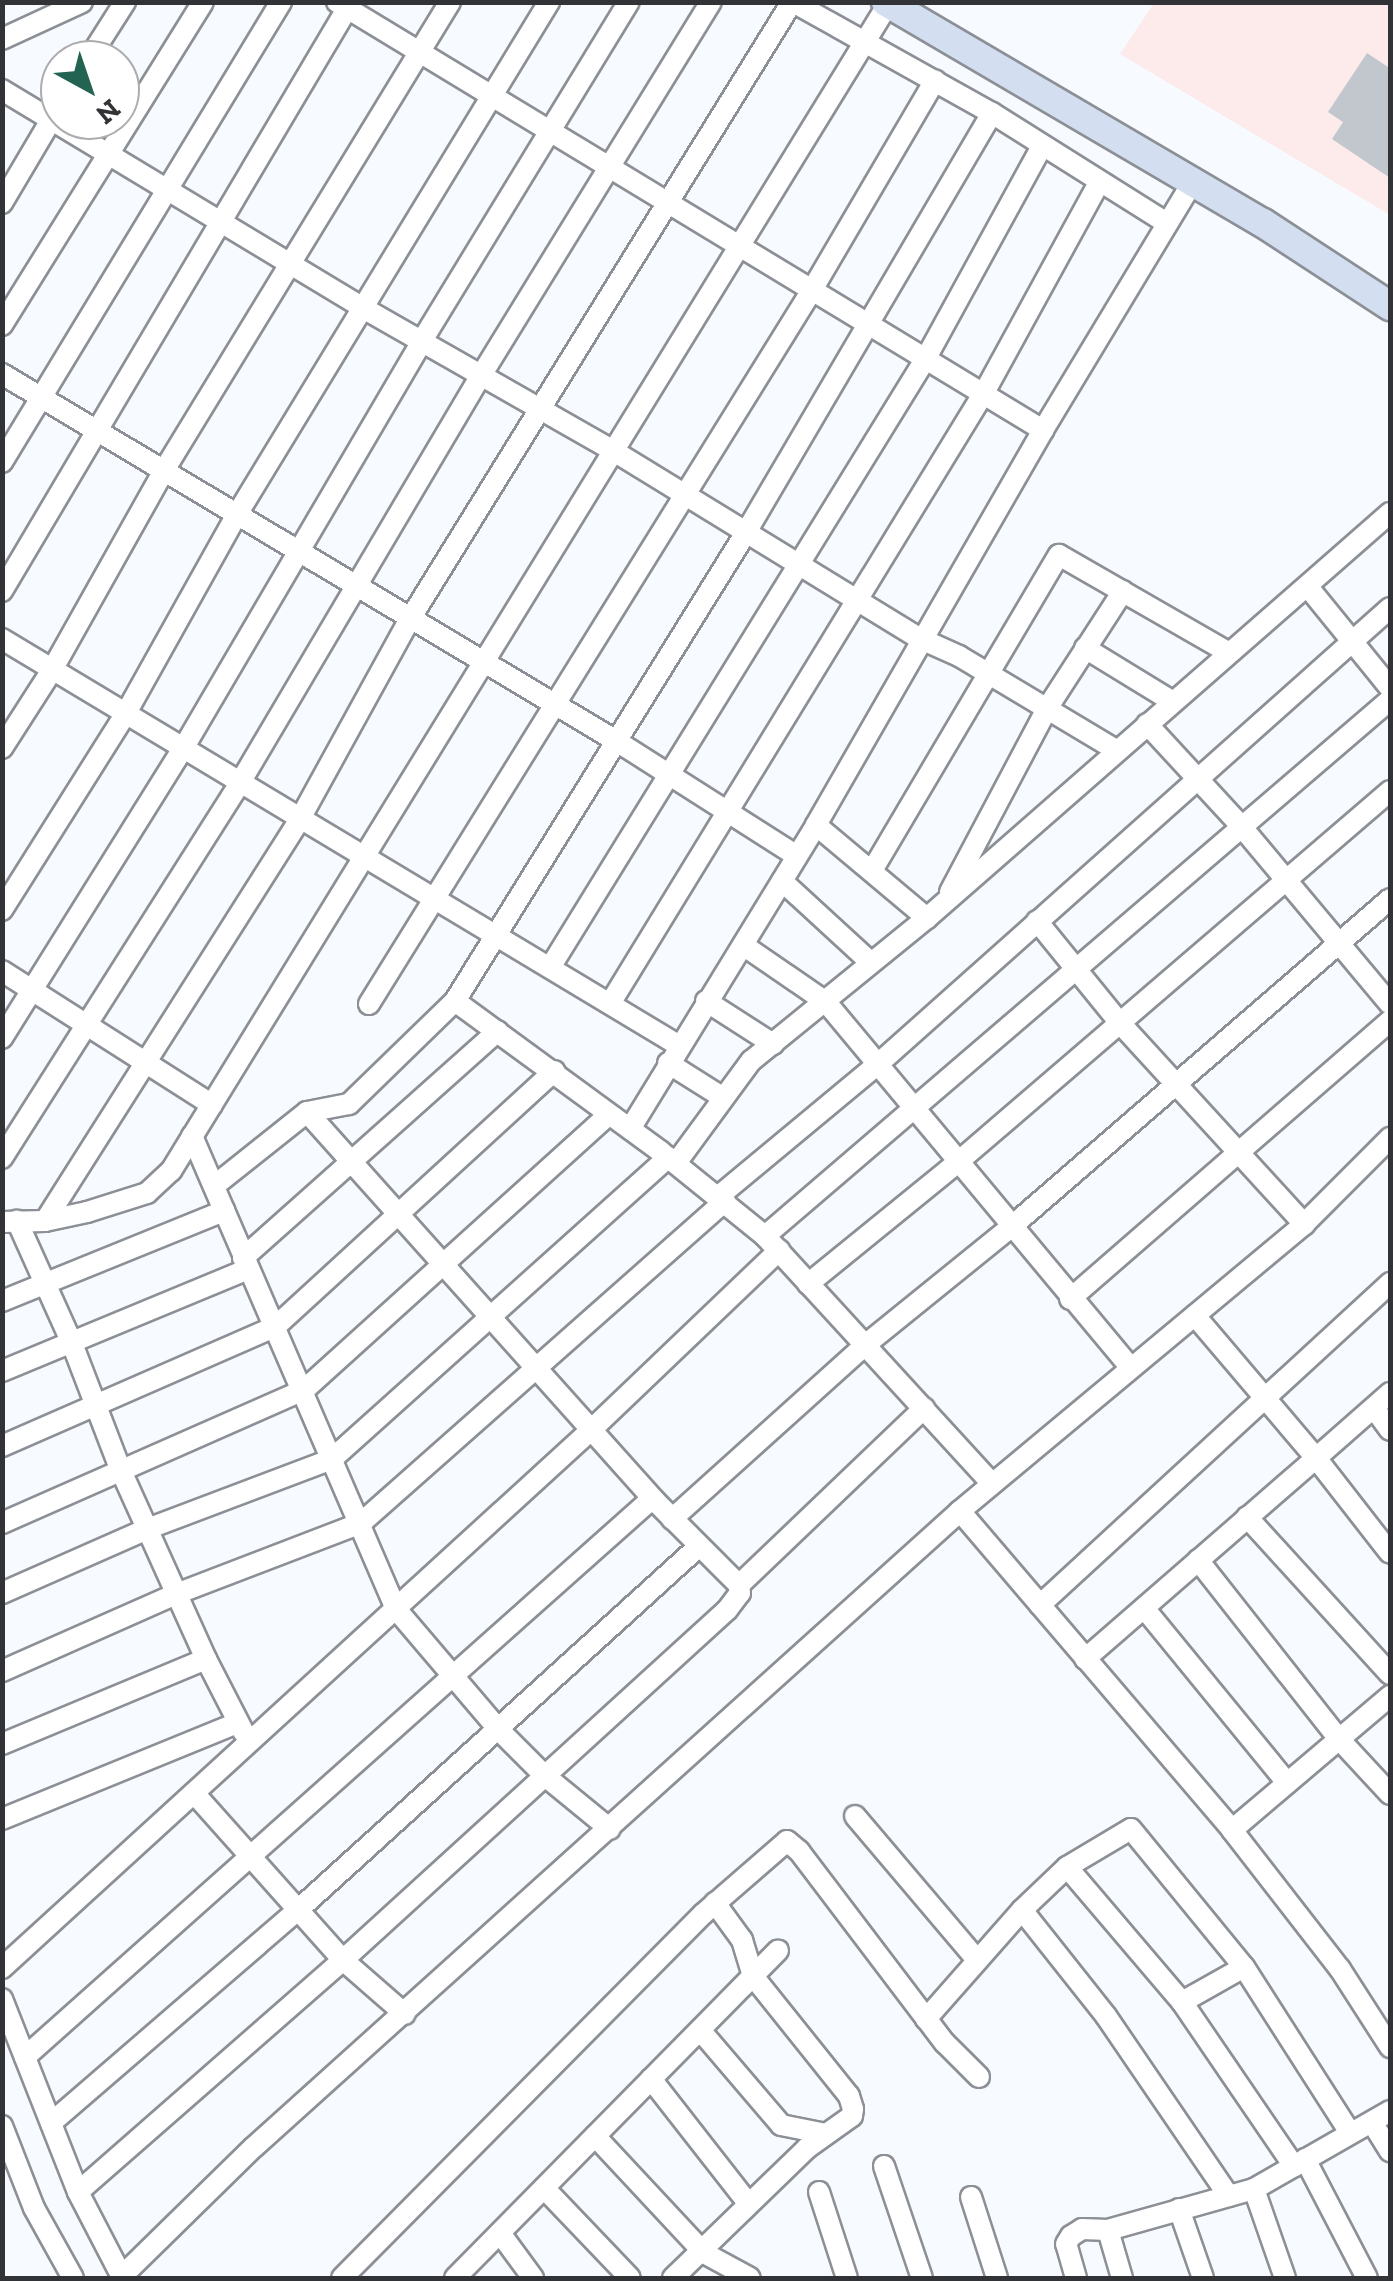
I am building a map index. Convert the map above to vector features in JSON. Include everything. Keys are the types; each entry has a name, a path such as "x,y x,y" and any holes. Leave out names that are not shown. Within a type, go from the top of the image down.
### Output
{"street":[{"path":"2,39 82,2"},
{"path":"101,40 125,2"},
{"path":"2,326 203,2"},
{"path":"2,462 281,2"},
{"path":"2,748 52,670 164,472 450,2"},
{"path":"2,910 126,713 236,516 549,2"},
{"path":"2,1038 184,747 296,551 629,2"},
{"path":"2,1158 241,782 482,374 710,2"},
{"path":"44,1221 301,817 410,619 792,2 992,113 1165,222"},
{"path":"250,1742 206,1659 120,1471 46,1282 10,1222 44,1221 147,1192 170,1171 368,857 736,243 887,3 1263,222 1390,306"},
{"path":"2,591 345,4 416,54 609,164 1043,430"},
{"path":"369,1004 812,290 935,80"},
{"path":"2,90 40,105"},
{"path":"214,1186 307,1112 349,1104 455,1001 745,534 992,113"},
{"path":"2,203 40,138"},
{"path":"95,140 363,308 612,450 799,567 986,676 1048,707 1116,750"},
{"path":"551,966 666,772 799,567 926,358 1042,146"},
{"path":"610,1002 985,392 1099,183"},
{"path":"630,1128 816,825 1043,430 1192,183"},
{"path":"2,374 356,590 618,742 797,856"},
{"path":"2,1593 147,1529 332,1459 490,1316 672,1160 752,1061 927,918 1390,513"},
{"path":"873,869 1059,556 1228,652"},
{"path":"1308,588 1390,688"},
{"path":"945,902 1048,707 1124,591"},
{"path":"2,1671 176,1594 362,1523 536,1364 1390,608"},
{"path":"2,639 610,1002 722,1096"},
{"path":"1085,648 1172,702"},
{"path":"2,1968 592,1429 772,1243 912,1107 1390,700"},
{"path":"1148,724 1241,826 1390,1004"},
{"path":"808,1284 958,1162 1390,791"},
{"path":"816,825 927,918"},
{"path":"782,881 870,962"},
{"path":"672,1518 864,1346 1011,1227 1390,899"},
{"path":"1037,921 1120,1023 1304,1224"},
{"path":"743,944 826,1002 1129,1366"},
{"path":"2,972 212,1104"},
{"path":"455,1001 672,1160 772,1243 992,1484"},
{"path":"706,1001 773,1044"},
{"path":"1070,1299 1390,1022"},
{"path":"2,1371 246,1263 498,1031"},
{"path":"2,1446 275,1327 554,1071"},
{"path":"78,2192 343,1960 740,1593 739,1585 655,1501 307,1112"},
{"path":"2,1522 304,1390 446,1266 609,1114"},
{"path":"192,1136 396,1608 499,1730 544,1775 610,1829"},
{"path":"2,1999 78,2192 121,2278 254,2146 960,1511 1129,1366 1304,1224 1390,1138"},
{"path":"2,1300 224,1211"},
{"path":"1040,1605 1390,1283"},
{"path":"1195,1316 1316,1458 1390,1553"},
{"path":"1086,1658 1390,1394"},
{"path":"739,1585 924,1408"},
{"path":"1374,1408 1390,1430"},
{"path":"25,2058 647,1502 655,1501"},
{"path":"960,1511 1232,1830 1340,1970 1390,2047"},
{"path":"1247,1517 1390,1674"},
{"path":"51,2123 298,1910 698,1547"},
{"path":"1198,1560 1339,1739 1390,1794"},
{"path":"1144,1608 1287,1783"},
{"path":"2,1744 206,1659"},
{"path":"1232,1830 1390,1696"},
{"path":"2,1818 237,1723"},
{"path":"194,1793 343,1960 405,2014"},
{"path":"855,1816 977,1960"},
{"path":"926,2019 1022,1910 1067,1867 1131,1830 1244,1966 1350,2133"},
{"path":"342,2278 716,1903 787,1841 799,1851 926,2019 979,2077"},
{"path":"1067,1867 1182,2002 1299,2162 1367,2278"},
{"path":"673,2278 704,2253 748,2203 852,2116 850,2096 753,1976 742,1940 716,1903"},
{"path":"1022,1910 1106,2016 1229,2196"},
{"path":"454,2278 778,1951"},
{"path":"1182,2002 1244,1966"},
{"path":"700,2030 781,2125 826,2134"},
{"path":"651,2079 748,2203"},
{"path":"1076,2278 1066,2244 1082,2229 1108,2230 1254,2188 1390,2111"},
{"path":"1373,2124 1390,2151"},
{"path":"2,2126 12,2177 74,2278"},
{"path":"595,2136 704,2253 750,2278"},
{"path":"884,2166 922,2278"},
{"path":"544,2188 630,2278"},
{"path":"1254,2188 1285,2278"},
{"path":"818,2192 847,2278"},
{"path":"971,2197 998,2278"},
{"path":"1179,2209 1202,2278"},
{"path":"1108,2230 1122,2278"},
{"path":"500,2233 532,2278"}],"shaded area":[{"path":"1154,3 1390,3 1390,215 1120,54"}],"building":[{"path":"1367,53 1388,67 1390,63 1390,178 1332,139 1343,122 1328,112"}]}
